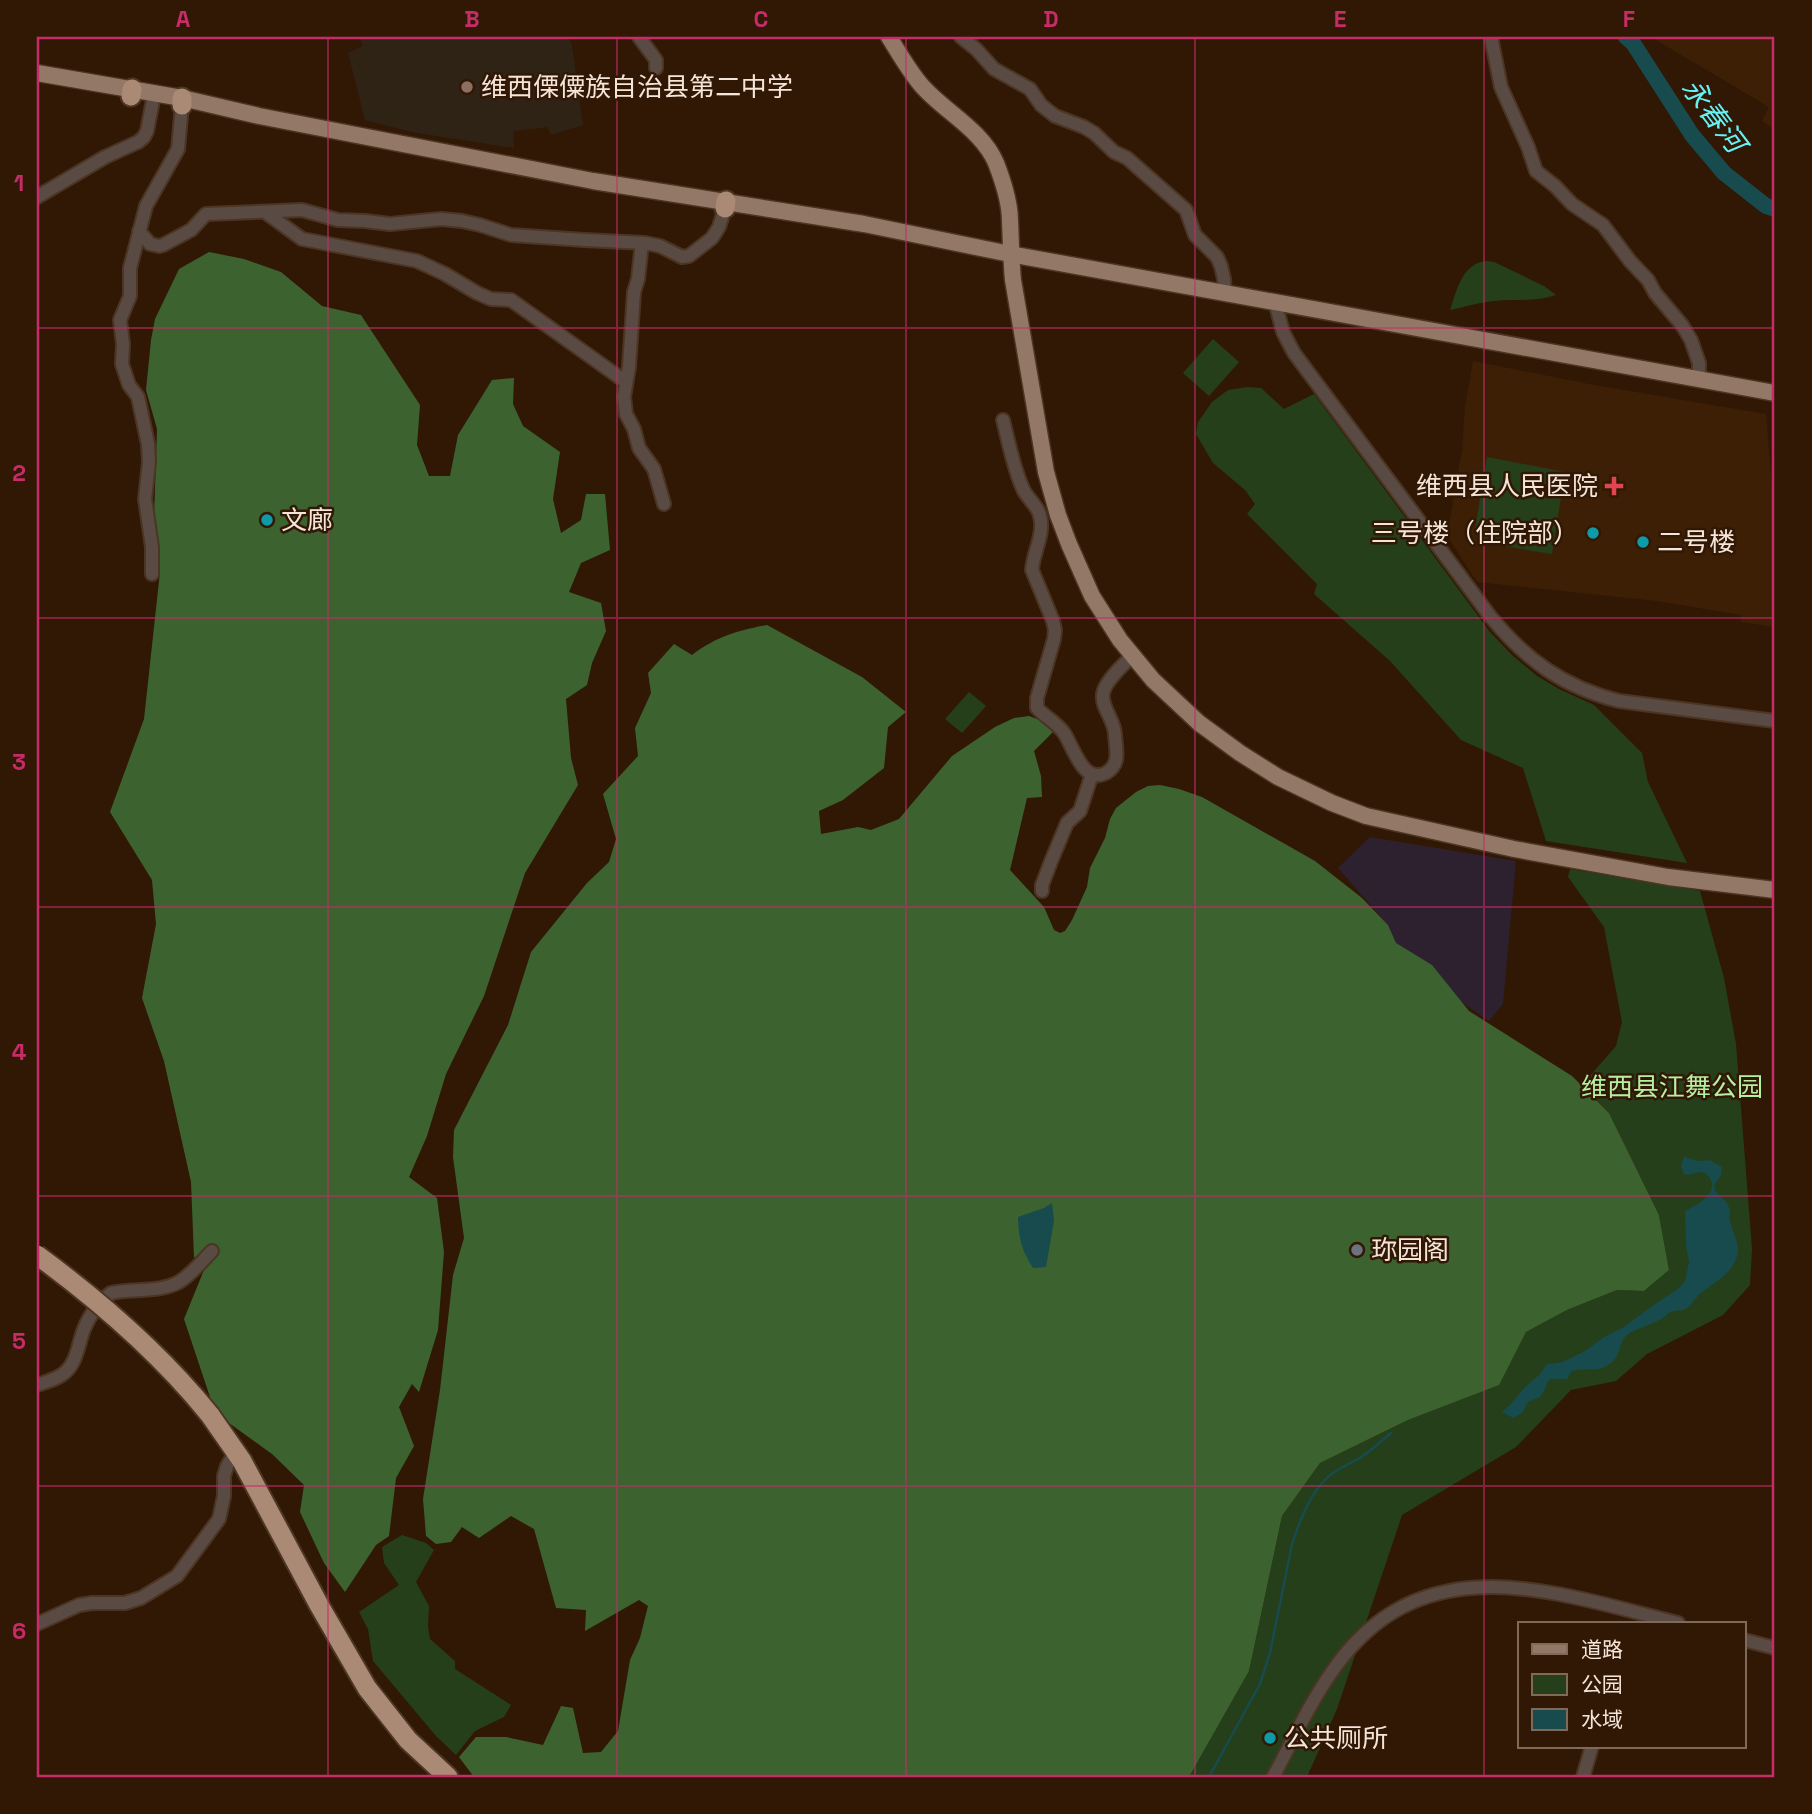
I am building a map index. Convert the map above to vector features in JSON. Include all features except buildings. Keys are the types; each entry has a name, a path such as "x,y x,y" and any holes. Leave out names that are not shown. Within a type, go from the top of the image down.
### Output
{"highway":[{"path":"37,1255 139,1337 210,1415 236,1451 367,1688 408,1741 449,1777"}],"main road":[{"path":"888,37 923,86 979,138 996,162 1010,218 1010,254 1016,303 1040,443 1058,515 1069,544 1106,619 1132,656 1169,696 1220,740 1284,780 1357,813 1527,851 1668,877 1775,890"},
{"path":"37,73 182,102 258,123 592,188 725,204 980,253 1010,254 1775,393"},
{"path":"37,81 131,93 153,100 182,102"}],"street":[{"path":"639,37 653,53 656,68"},
{"path":"961,37 976,48 994,69 1030,89 1041,105 1055,116 1094,133 1186,210 1195,235 1217,257 1222,266 1225,293"},
{"path":"1491,37 1502,88 1536,171 1572,204 1603,225 1648,280 1691,340 1699,363 1699,379"},
{"path":"37,197 105,157 129,148 144,137 153,100"},
{"path":"152,574 152,547 145,499 148,444 138,397 129,386 122,365 120,320 130,296 130,268 146,206 178,149 182,102"},
{"path":"139,231 150,243 159,246 191,230 206,214 303,210 338,220 390,224 441,219 480,225 511,235 642,243 660,247 682,257 689,256 712,238 719,227 725,204"},
{"path":"265,212 302,239 417,261 491,299 511,300 626,382"},
{"path":"642,243 634,292 629,367 624,397 626,414 634,429 639,448 653,469 664,504"},
{"path":"1275,302 1283,332 1294,353 1490,616 1522,651 1557,677 1603,697 1775,721"},
{"path":"1003,420 1023,489 1040,516 1041,526 1032,570 1055,630 1037,698 1037,708 1066,735 1076,758 1092,774 1102,775 1116,763 1115,731 1104,704 1103,690 1132,656"},
{"path":"1042,891 1067,823 1080,811 1092,774"},
{"path":"37,1385 55,1379 66,1371 76,1355 90,1317 111,1293 168,1286 178,1282 212,1251"},
{"path":"37,1624 79,1605 125,1603 141,1598 177,1576 219,1519 224,1496 223,1476 236,1451"},
{"path":"1273,1777 1321,1688 1343,1657 1373,1626 1393,1611 1429,1595 1476,1587 1542,1590 1628,1617 1670,1622"},
{"path":"1745,1640 1775,1648"},
{"path":"1583,1777 1591,1748"}],"shaded area":[{"name":"维西傈僳族自治县第二中学","path":"359,37 569,37 583,125 551,135 548,127 513,131 514,148 417,133 365,120 348,53 363,46"},
{"path":"1651,37 1775,37 1775,130 1762,121 1769,107"},
{"name":"维西县人民医院","path":"1473,361 1766,414 1775,523 1775,627 1741,622 1741,615 1657,601 1477,582 1447,536 1462,450 1465,407"},
{"path":"1370,837 1516,861 1503,1004 1489,1021 1405,963 1388,925 1338,868"}],"green space":[{"path":"209,252 244,259 281,272 322,306 361,315 420,405 417,445 429,476 450,476 458,435 492,380 514,378 513,404 523,426 560,452 553,499 561,533 581,520 586,494 605,494 610,550 581,563 569,592 601,603 606,631 592,663 587,685 566,699 571,758 578,785 525,873 484,996 446,1074 427,1136 409,1177 437,1198 444,1252 438,1330 419,1392 412,1384 399,1407 414,1446 396,1478 389,1536 376,1545 345,1592 324,1563 300,1512 304,1485 272,1454 229,1423 212,1403 184,1319 206,1265 194,1257 191,1182 164,1061 142,998 156,924 152,880 110,812 144,719 160,572 154,518 157,429 146,390 151,340 155,319 179,269"},
{"path":"1487,261 1544,286 1556,295 1489,302 1450,310 1466,272"},
{"path":"1213,339 1239,362 1209,396 1183,373"},
{"path":"1261,388 1284,409 1314,394 1490,632 1537,676 1594,705 1642,753 1648,782 1687,863 1546,841 1523,768 1461,740 1390,661 1314,594 1317,584 1247,514 1255,504 1245,490 1213,463 1196,434 1198,422 1212,402 1228,390"},
{"path":"1487,457 1565,472 1552,554 1479,542 1475,529"},
{"path":"767,625 862,677 906,712 888,727 884,768 843,800 819,811 821,834 858,827 871,830 899,819 952,756 995,727 1014,718 1029,716 1048,723 1054,731 1034,751 1041,776 1042,797 1027,798 1010,870 1044,907 1054,930 1060,933 1065,931 1072,920 1087,887 1090,868 1116,808 1148,786 1160,785 1202,797 1315,861 1362,898 1388,925 1396,943 1432,965 1469,1011 1572,1076 1609,1113 1659,1215 1669,1270 1644,1291 1617,1290 1567,1310 1526,1332 1499,1385 1408,1420 1320,1463 1282,1516 1249,1671 1189,1777 474,1777 459,1757 476,1737 506,1737 543,1745 561,1706 573,1708 583,1753 601,1752 618,1731 630,1660 640,1638 648,1606 639,1600 585,1631 586,1610 556,1608 534,1529 511,1516 479,1538 462,1527 451,1542 436,1544 426,1536 423,1499 440,1390 453,1275 464,1238 453,1157 454,1130 508,1025 531,952 587,883 609,862 616,839 603,794 638,756 635,728 651,693 648,673 674,644 692,655 728,635"},
{"path":"969,692 986,706 962,733 945,719"},
{"name":"维西县江舞公园","path":"1570,869 1700,891 1724,978 1736,1044 1752,1249 1750,1285 1723,1315 1647,1354 1616,1381 1571,1390 1516,1447 1402,1515 1337,1709 1307,1777 1189,1777 1249,1671 1282,1516 1320,1463 1408,1420 1498,1385 1526,1332 1567,1310 1617,1290 1644,1291 1669,1270 1659,1215 1609,1113 1582,1085 1616,1046 1622,1022 1604,927 1568,877"},
{"path":"402,1535 426,1543 434,1550 416,1582 429,1606 430,1639 455,1661 455,1669 511,1705 504,1717 475,1731 456,1755 436,1736 373,1661 368,1629 359,1612 399,1585 384,1563 382,1547"}],"water":[{"path":"1684,1157 1699,1161 1710,1160 1722,1167 1721,1176 1714,1186 1729,1209 1738,1248 1733,1266 1687,1308 1670,1312 1627,1335 1615,1358 1608,1365 1599,1369 1572,1371 1567,1379 1550,1379 1540,1397 1528,1402 1522,1413 1513,1418 1502,1412 1547,1364 1563,1362 1585,1351 1624,1327 1685,1281 1689,1262 1685,1211 1709,1194 1712,1184 1710,1178 1702,1172 1684,1174 1681,1166"},
{"path":"1052,1203 1054,1221 1046,1267 1033,1268 1021,1244 1018,1217"}],"waterway":[{"name":"永春河","path":"1626,37 1633,43 1692,135 1724,173 1766,206 1775,209"},
{"path":"1209,1777 1260,1684 1270,1653 1292,1544 1310,1500 1328,1477 1365,1454 1391,1433"}],"place":[{"name":"维西傈僳族自治县第二中学","path":"467,87"},
{"name":"维西县人民医院","path":"1614,486"},
{"name":"文廊","path":"267,520"},
{"name":"三号楼（住院部）","path":"1593,533"},
{"name":"二号楼","path":"1643,542"},
{"name":"珎园阁","path":"1357,1250"},
{"name":"公共厕所","path":"1270,1738"}]}
